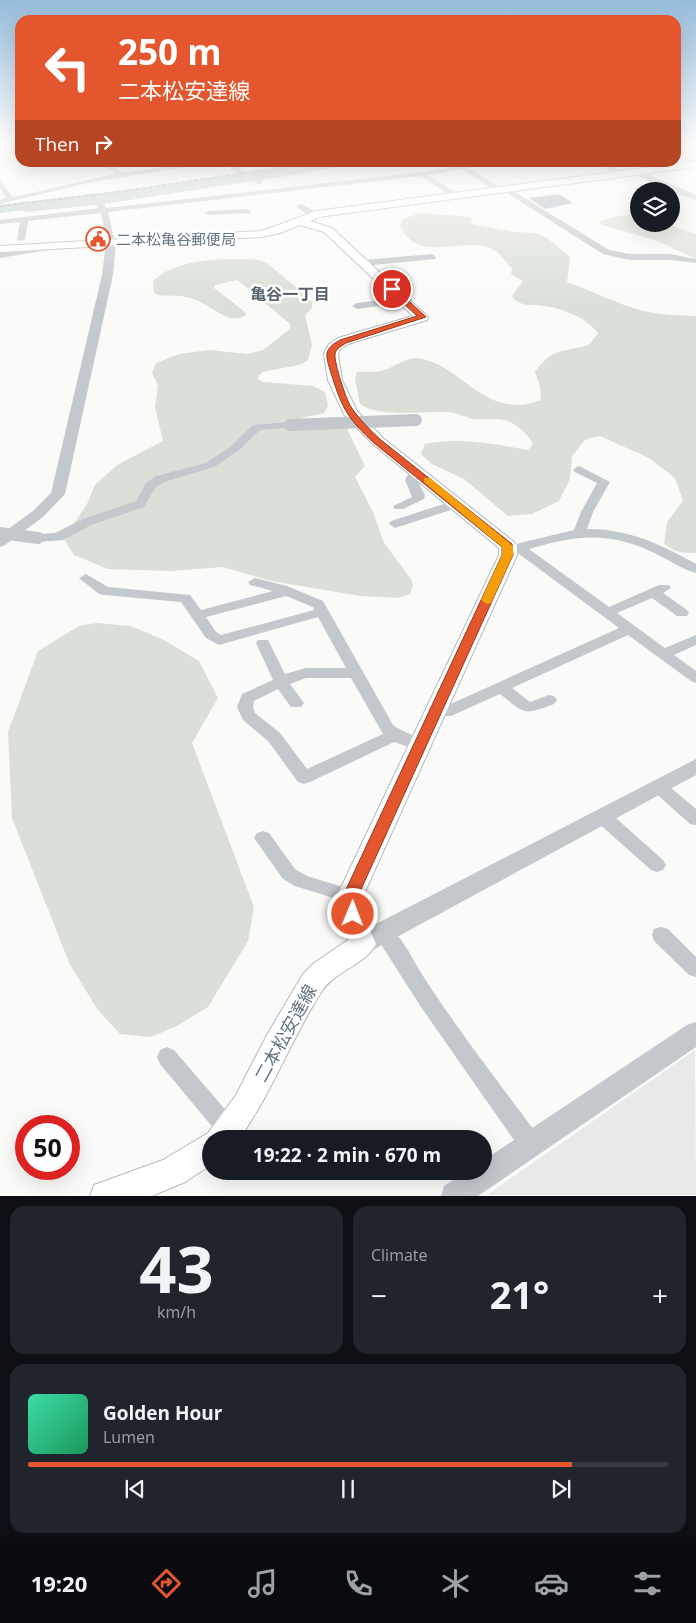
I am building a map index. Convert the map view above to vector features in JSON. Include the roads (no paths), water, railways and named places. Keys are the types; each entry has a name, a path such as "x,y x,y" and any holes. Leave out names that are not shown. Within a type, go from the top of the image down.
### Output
{"main road":[{"path":"0,249 262,234 276,231 305,214 447,197"},
{"path":"305,214 328,230 421,316 420,319 343,341 334,347 331,354 336,380 350,413 378,442 512,547 350,896 358,933 372,938"},
{"name":"二本松安達線","path":"226,1130 246,1105 277,1044 313,982 323,971 372,938"},
{"name":"二本松安達線","path":"105,1196 171,1173 202,1154"}],"street":[{"path":"0,202 23,197"},
{"path":"0,213 136,197"},
{"path":"0,222 233,197"},
{"path":"291,197 295,200"},
{"path":"516,197 601,250 630,257 670,257 695,261"},
{"path":"0,542 28,523 49,505 58,494 110,262 111,243 104,212 99,202"},
{"path":"209,213 247,211"},
{"path":"235,212 240,221"},
{"path":"21,239 24,220"},
{"path":"0,255 51,247"},
{"path":"363,263 428,254"},
{"path":"630,257 642,265"},
{"path":"357,306 405,300"},
{"path":"0,533 38,538 58,537 87,522 140,504 146,498 150,486 160,478 210,465 234,449 249,432 257,427 416,420"},
{"path":"579,470 604,482 587,512 579,533"},
{"path":"399,506 418,499 419,495 411,483 411,476 415,471"},
{"path":"395,524 456,504"},
{"path":"512,547 579,533 610,534 672,555 696,569"},
{"path":"512,547 524,551 696,678"},
{"path":"672,555 696,557"},
{"path":"86,578 114,597 180,596 185,598 212,635 219,640 322,612"},
{"path":"255,582 287,591 318,604 387,729 394,735 420,745"},
{"path":"608,612 659,590 682,613"},
{"path":"198,615 287,591"},
{"path":"436,712 446,712 630,628"},
{"path":"663,654 696,640"},
{"path":"263,643 281,682 296,703"},
{"path":"354,672 306,673 247,698 245,710 249,716 274,737 302,778 394,735"},
{"path":"500,687 528,708 549,700"},
{"path":"531,1145 428,1002 403,960 372,938 696,766"},
{"path":"658,786 696,819"},
{"path":"602,816 657,866"},
{"path":"263,838 289,874 301,881 350,896"},
{"path":"661,935 696,969"},
{"path":"454,1196 696,1033"},
{"path":"167,1057 215,1130"}],"waterway":[{"path":"0,209 101,197"}],"railway":[{"path":"0,206 80,197"}],"place":[{"name":"二本松亀谷郵便局","path":"98,239"}],"district":[{"name":"亀谷一丁目","path":"290,294"}]}
